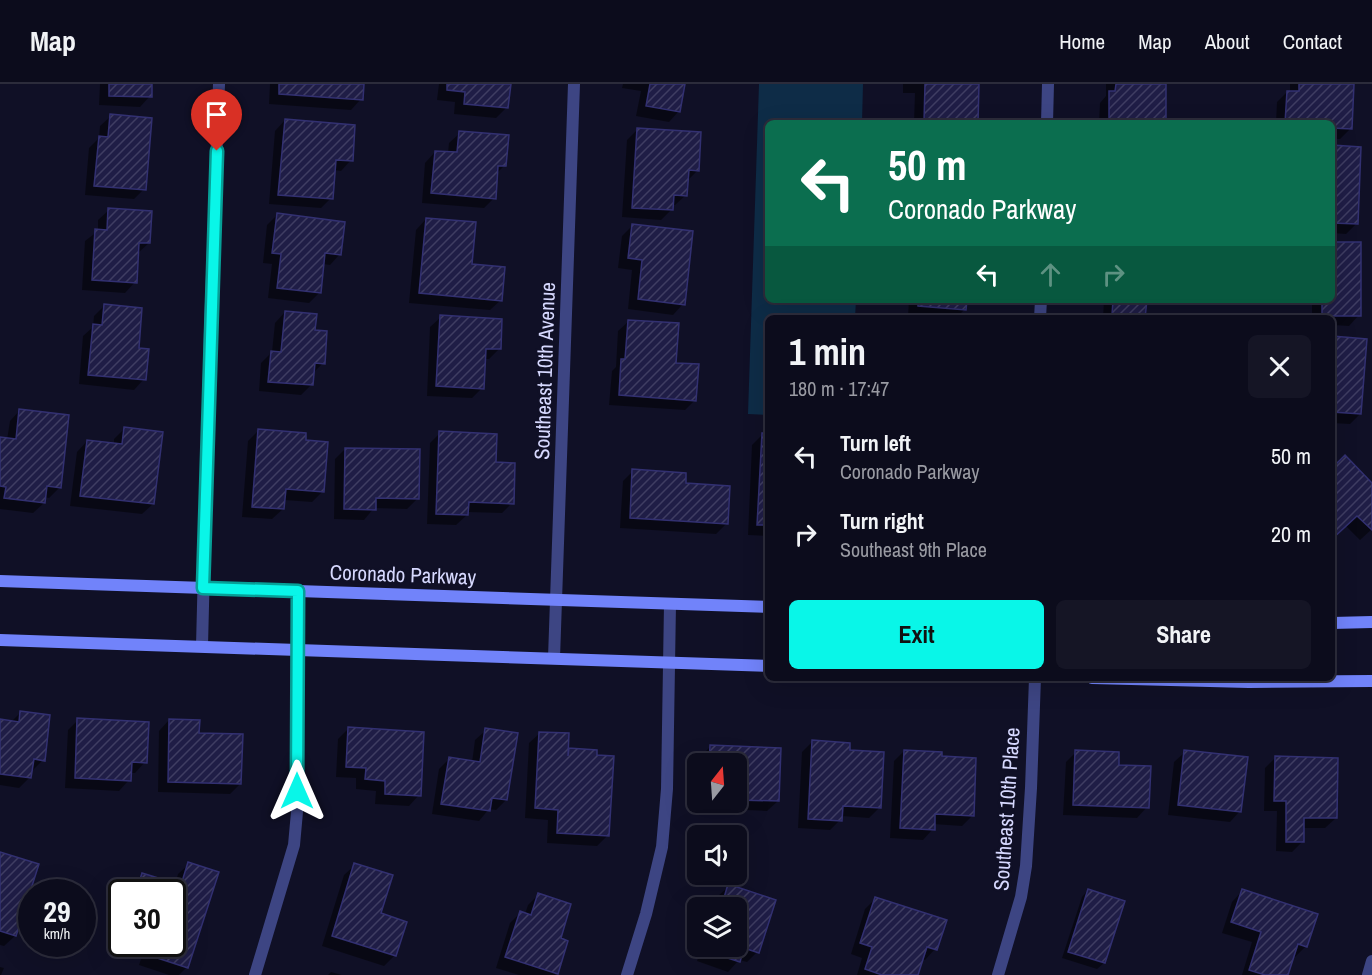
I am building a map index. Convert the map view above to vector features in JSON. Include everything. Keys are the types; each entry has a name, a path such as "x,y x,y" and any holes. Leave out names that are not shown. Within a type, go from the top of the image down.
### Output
{"street":[{"path":"202,646 219,84"},
{"name":"Southeast 10th Avenue","path":"554,658 574,84"},
{"path":"1047,120 1048,84"},
{"name":"Coronado Parkway","path":"0,581 765,607"},
{"path":"255,975 294,844 297,812 298,591"},
{"path":"627,975 646,914 662,847 667,789 670,604"},
{"path":"1335,623 1372,622"},
{"path":"0,640 765,666"},
{"name":"Southeast 10th Place","path":"998,975 1021,897 1026,866 1035,681"},
{"path":"1210,681 1372,681"},
{"path":"1368,975 1372,961"}],"water":[{"path":"759,84 863,84 862,120 765,120 765,303 856,303 855,315 765,315 765,415 748,414"}],"building":[{"path":"109,84 152,84 152,97 109,96"},
{"path":"279,84 364,84 363,100 279,94"},
{"path":"447,84 511,84 508,108 464,104 465,92 447,90"},
{"path":"650,84 685,84 680,112 646,106"},
{"path":"925,84 979,84 978,120 924,120"},
{"path":"1116,84 1166,84 1166,120 1109,120 1109,91 1115,91"},
{"path":"1299,84 1354,84 1352,129 1335,128 1335,120 1285,120 1287,91 1299,91"},
{"path":"110,114 152,118 146,190 94,186 99,136 108,137"},
{"path":"285,119 355,125 353,161 336,160 333,199 278,195"},
{"path":"637,128 701,132 699,171 689,170 687,196 674,195 673,210 632,208"},
{"path":"459,131 509,135 506,166 498,166 496,199 431,193 435,151 457,152"},
{"path":"1335,145 1361,147 1358,224 1335,223"},
{"path":"108,208 152,211 150,243 139,243 137,283 92,280 95,229 107,230"},
{"path":"277,213 345,222 341,255 325,253 321,293 277,288 281,254 272,253"},
{"path":"426,218 476,222 472,264 505,267 502,301 419,293"},
{"path":"632,224 693,231 685,305 638,299 642,260 628,258"},
{"path":"1335,242 1361,242 1361,316 1322,315 1322,303 1335,303"},
{"path":"918,303 967,303 966,310 918,306"},
{"path":"1113,303 1147,303 1145,315 1112,315"},
{"path":"104,304 142,308 139,348 149,349 146,380 88,375 93,324 102,325"},
{"path":"285,311 317,314 315,330 327,331 325,364 315,363 313,385 268,382 271,351 281,352"},
{"path":"440,315 502,319 501,349 486,349 484,389 436,386"},
{"path":"628,320 679,323 676,363 699,364 696,401 619,395 621,359 625,359"},
{"path":"1335,336 1367,339 1361,414 1335,412"},
{"path":"19,409 69,415 61,488 47,486 45,503 4,498 6,487 0,486 0,437 16,439"},
{"path":"124,427 163,432 154,504 80,496 87,440 122,444"},
{"path":"258,429 306,433 306,440 328,442 324,492 286,489 284,509 252,507"},
{"path":"439,431 497,434 496,462 515,463 514,504 469,502 468,515 436,514"},
{"path":"762,433 765,433 765,525 757,525"},
{"path":"345,448 420,449 419,499 376,498 376,510 344,509"},
{"path":"1345,455 1372,483 1372,530 1357,516 1335,536 1335,465"},
{"path":"632,469 686,473 686,483 730,486 728,524 630,518"},
{"path":"20,711 50,715 45,761 34,759 31,778 0,774 0,719 19,722"},
{"path":"77,718 149,722 147,763 132,762 131,781 75,778"},
{"path":"169,719 200,720 199,733 243,734 241,784 168,782"},
{"path":"348,727 424,732 421,796 385,794 385,781 365,779 366,768 346,767"},
{"path":"485,728 518,733 507,800 492,798 490,811 441,804 449,757 480,762"},
{"path":"539,732 569,733 568,756 569,748 597,750 597,755 614,756 609,836 557,833 558,810 535,808"},
{"path":"812,740 850,743 850,750 884,752 881,808 843,806 842,821 808,819"},
{"path":"710,745 781,748 779,801 747,800 747,753 710,753"},
{"path":"904,750 942,752 942,756 976,758 974,816 935,814 935,830 900,828"},
{"path":"1075,750 1119,752 1119,765 1151,766 1149,808 1073,805"},
{"path":"1184,750 1248,757 1241,812 1178,805"},
{"path":"1275,756 1338,758 1337,818 1304,818 1304,842 1286,842 1286,801 1274,801"},
{"path":"0,852 39,864 34,879 18,879 16,936 0,931"},
{"path":"188,862 219,872 188,968 154,957 186,957 186,879 183,879"},
{"path":"354,863 393,875 381,913 407,922 396,956 332,936"},
{"path":"142,873 162,879 140,879"},
{"path":"728,885 731,885 776,900 759,953 747,949 747,897 724,897"},
{"path":"1088,889 1125,901 1105,963 1068,952"},
{"path":"1242,889 1318,914 1307,947 1298,944 1288,975 1265,975 1249,970 1261,932 1231,922"},
{"path":"538,893 571,904 561,938 568,941 558,974 505,957 520,911 531,915"},
{"path":"875,897 947,920 937,950 927,947 918,975 882,975 865,969 872,947 860,943"},
{"path":"725,957 741,957 740,962"}],"route":[{"path":"217,151 203,588 298,591 297,791"}]}
